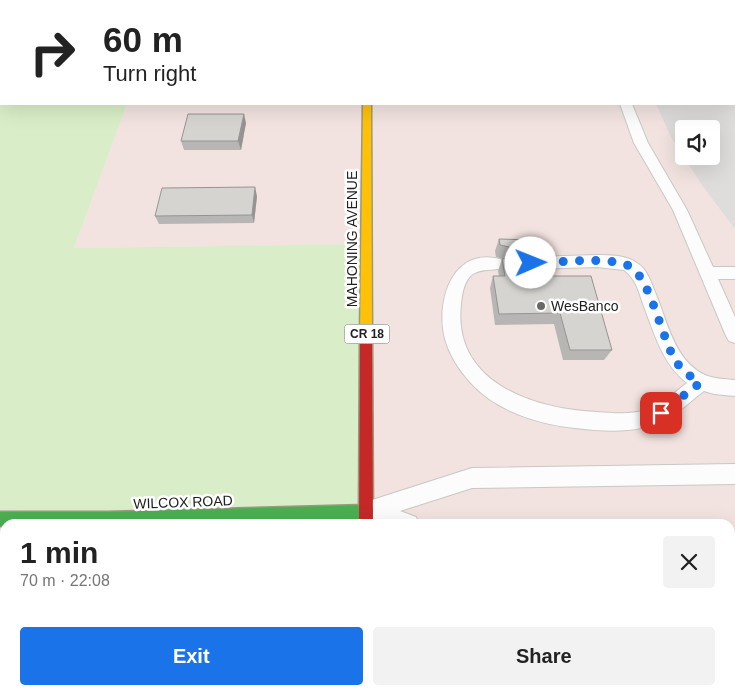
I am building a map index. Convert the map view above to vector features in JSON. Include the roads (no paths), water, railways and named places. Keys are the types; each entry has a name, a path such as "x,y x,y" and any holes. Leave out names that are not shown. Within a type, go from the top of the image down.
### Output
{"main road":[{"name":"MAHONING AVENUE","path":"366,518 367,105"},
{"name":"WILCOX ROAD","path":"280,519 366,518"}],"lane":[{"path":"626,105 641,143 678,205 735,336"},
{"path":"531,263 597,261 629,266 640,276 676,362 687,374 700,383 719,388 735,388"},
{"path":"497,264 480,265 465,270 457,281 452,321 454,340 464,360 481,381 504,398 555,417 590,421 634,422 661,413 700,383"},
{"path":"707,273 735,273"},
{"path":"366,518 472,478 735,474"}],"place":[{"name":"WesBanco","path":"541,306"}]}
